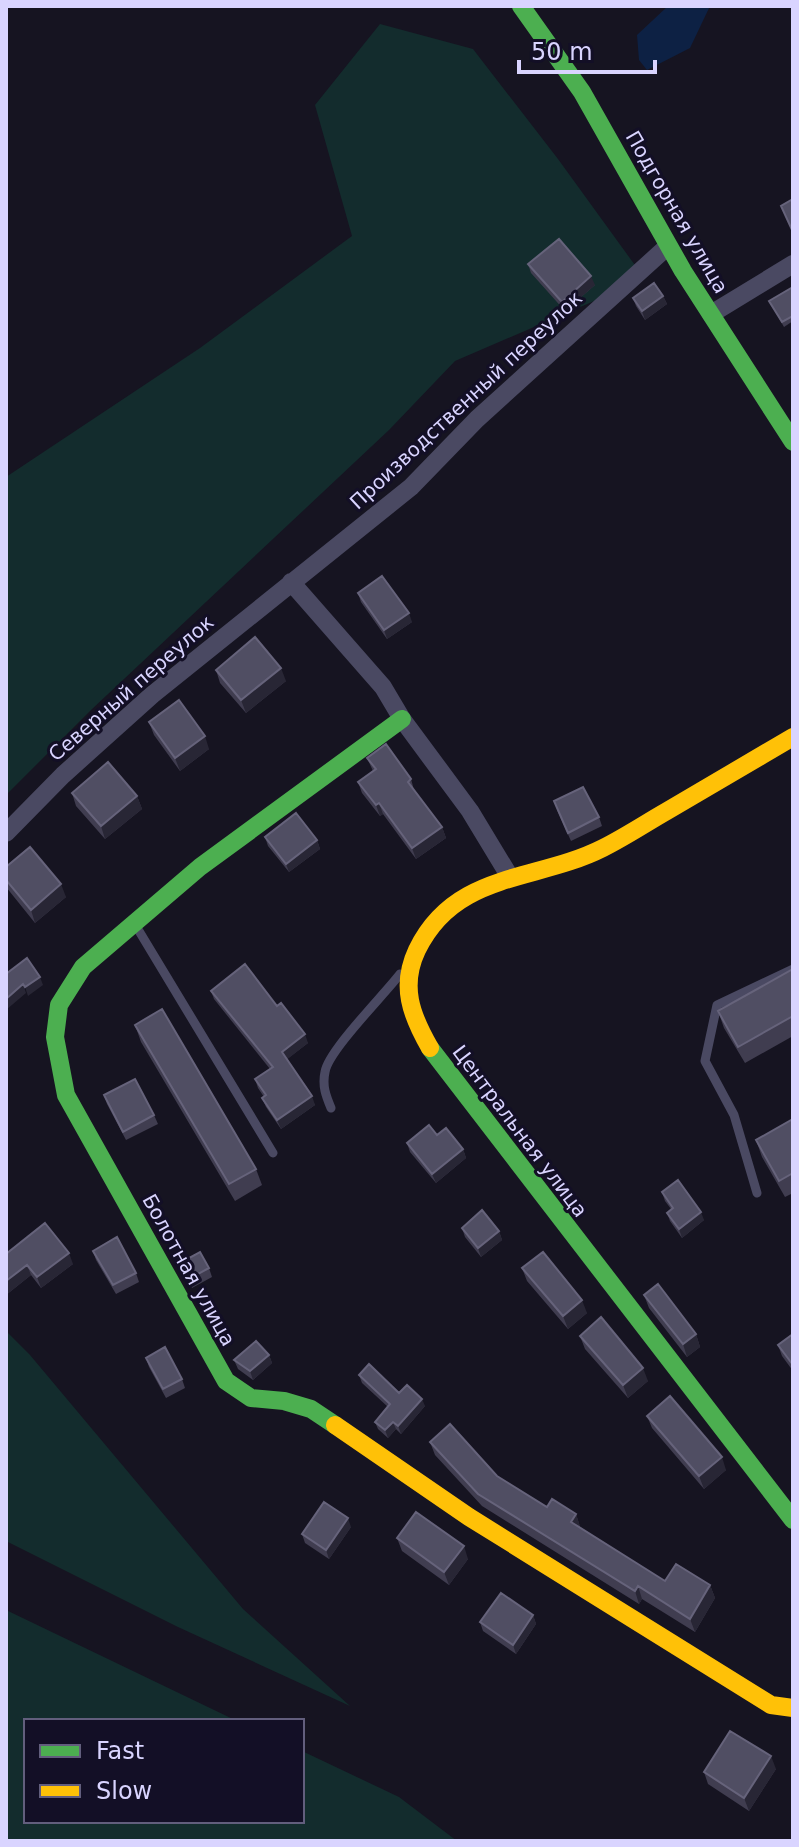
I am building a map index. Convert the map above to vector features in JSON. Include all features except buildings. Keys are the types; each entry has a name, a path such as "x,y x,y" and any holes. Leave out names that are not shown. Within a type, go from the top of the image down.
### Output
{"street":[{"name":"Подгорная улица","path":"521,6 563,64 613,144 668,246 793,442"},
{"name":"Производственный переулок","path":"291,582 411,487 477,419 668,246"},
{"path":"711,314 793,264"},
{"path":"291,582 383,687 402,719 470,811 510,877"},
{"name":"Северный переулок","path":"6,833 63,775 152,695 291,582"},
{"name":"Болотная улица","path":"402,719 200,867 83,967 59,1005 55,1037 66,1095 226,1381 251,1398 284,1401 311,1409 469,1517 771,1705 793,1708"},
{"name":"Центральная улица","path":"793,737 602,849 571,862 510,877 464,895 442,914 426,934 412,959 407,987 412,1011 436,1059 793,1520"}],"lane":[{"path":"134,923 273,1153"},
{"path":"331,1108 324,1090 325,1070 333,1054 412,959"},
{"path":"757,1193 734,1115 705,1061 717,1005 793,969"}],"green space":[{"path":"380,24 473,49 645,279 455,361 389,430 91,710 6,795 6,477 200,348 352,236 315,105"},
{"path":"6,1331 30,1355 243,1609 350,1706 178,1627 6,1541"},
{"path":"6,1610 233,1719 24,1719 24,1823 304,1823 304,1752 399,1797 457,1841 6,1841"}],"water":[{"path":"668,6 710,6 690,48 647,70 639,60 637,35"}],"traffic: fast":[{"path":"521,6 582,92 683,271 793,442"},
{"path":"335,1425 311,1409 284,1401 251,1398 226,1381 66,1095 55,1037 59,1005 83,967 200,867 402,719"},
{"path":"430,1048 793,1520"}],"traffic: slow":[{"path":"430,1048 413,1012 409,976 417,950 433,924 453,906 499,882 603,848 793,737"},
{"path":"335,1425 469,1517 771,1705 793,1708"}]}
